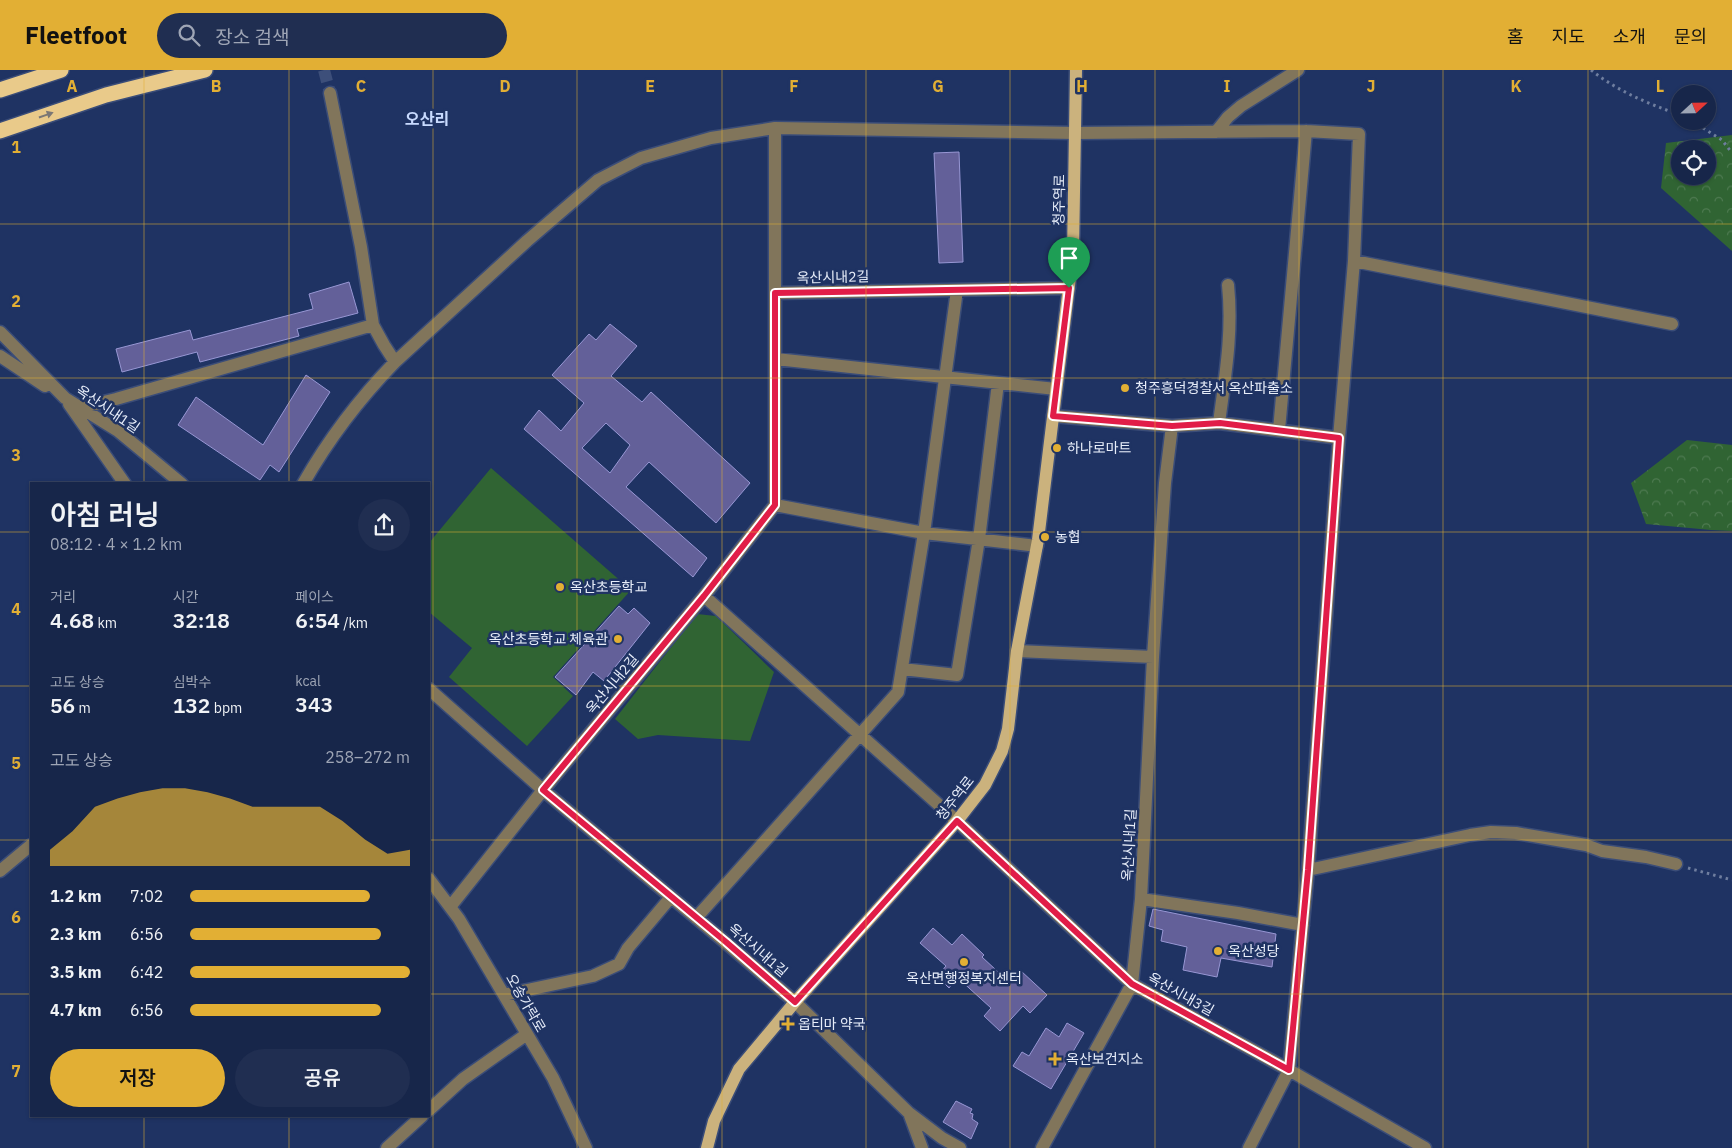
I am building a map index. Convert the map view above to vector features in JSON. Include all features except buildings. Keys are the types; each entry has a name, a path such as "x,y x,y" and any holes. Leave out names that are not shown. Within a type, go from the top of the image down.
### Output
{"highway":[{"path":"0,90 61,70"},
{"path":"0,131 106,95 205,70"}],"main road":[{"name":"청주역로","path":"707,1148 714,1121 739,1069 795,1002 957,821 985,785 1002,752 1008,729 1017,651 1037,546 1074,253 1076,70"}],"street":[{"path":"1216,132 1228,117 1241,106 1298,70"},
{"path":"330,93 361,247 373,325 395,362"},
{"path":"775,128 775,505 924,533 1037,546"},
{"path":"304,482 319,456 379,378 395,362 527,241 598,180 650,155 711,138 775,128 1076,133 1306,132 1359,134 1354,261 1339,438 1308,870 1289,1070 1250,1148"},
{"path":"1279,430 1306,132"},
{"path":"1354,261 1672,324"},
{"path":"1220,423 1230,342 1228,285"},
{"name":"옥산시내2길","path":"775,293 1069,288"},
{"path":"696,918 898,692 924,533 957,290"},
{"path":"80,408 373,325"},
{"name":"옥산시내1길","path":"0,332 65,398 118,431 180,482"},
{"path":"0,356 65,398 124,482"},
{"path":"776,359 1056,389"},
{"path":"902,669 957,675 978,539 998,383"},
{"path":"1053,416 1172,426 1220,423 1339,438"},
{"name":"옥산시내1길","path":"1042,1148 1132,984 1141,899 1153,657 1165,483 1172,426"},
{"name":"옥산시내2길","path":"450,907 543,790 704,596 775,505"},
{"path":"704,596 957,821"},
{"path":"1017,651 1153,657"},
{"name":"옥산시내1길","path":"430,690 543,790 795,1002 908,1113 942,1138 960,1148"},
{"name":"옥산시내3길","path":"957,821 1132,984 1289,1070 1425,1148"},
{"path":"1308,870 1470,834 1491,832 1516,833 1676,864"},
{"path":"0,871 30,847"},
{"name":"오송가락로","path":"430,880 459,919 553,1078 586,1148"},
{"path":"504,995 593,976 619,964 628,948 671,897"},
{"path":"1141,899 1238,913 1303,925"},
{"path":"430,1109 462,1079 527,1034"},
{"name":"옥산시내1길","path":"908,1113 922,1148"},
{"path":"387,1148 421,1117"}],"path":[{"path":"1591,70 1633,97 1671,112"},
{"path":"1706,130 1722,140 1732,153"},
{"path":"1676,864 1732,880"}],"green space":[{"path":"1732,135 1732,251 1661,188 1666,143 1671,142 1671,185 1716,185 1716,140 1691,140"},
{"path":"1687,440 1732,445 1732,531 1646,524 1631,483"},
{"path":"491,468 631,590 553,677 573,696 527,746 449,677 472,648 430,613 430,542"},
{"path":"697,614 716,616 774,672 750,741 658,735 638,739 615,719"}],"tunnel":[{"path":"324,70 330,93"}],"place":[{"name":"청주흥덕경찰서 옥산파출소","path":"1125,388"},
{"name":"하나로마트","path":"1057,448"},
{"name":"농협","path":"1045,537"},
{"name":"옥산초등학교","path":"560,587"},
{"name":"옥산초등학교 체육관","path":"618,639"},
{"name":"옥산성당","path":"1218,951"},
{"name":"옥산면행정복지센터","path":"964,962"},
{"name":"옵티마 약국","path":"788,1024"},
{"name":"옥산보건지소","path":"1055,1059"}],"district":[{"name":"오산리","path":"427,119"}],"route":[{"path":"1069,288 1053,416 1172,426 1220,423 1339,438 1308,870 1289,1070 1132,984 957,821 795,1002 543,790 704,596 775,505 775,293 1069,288"}]}
